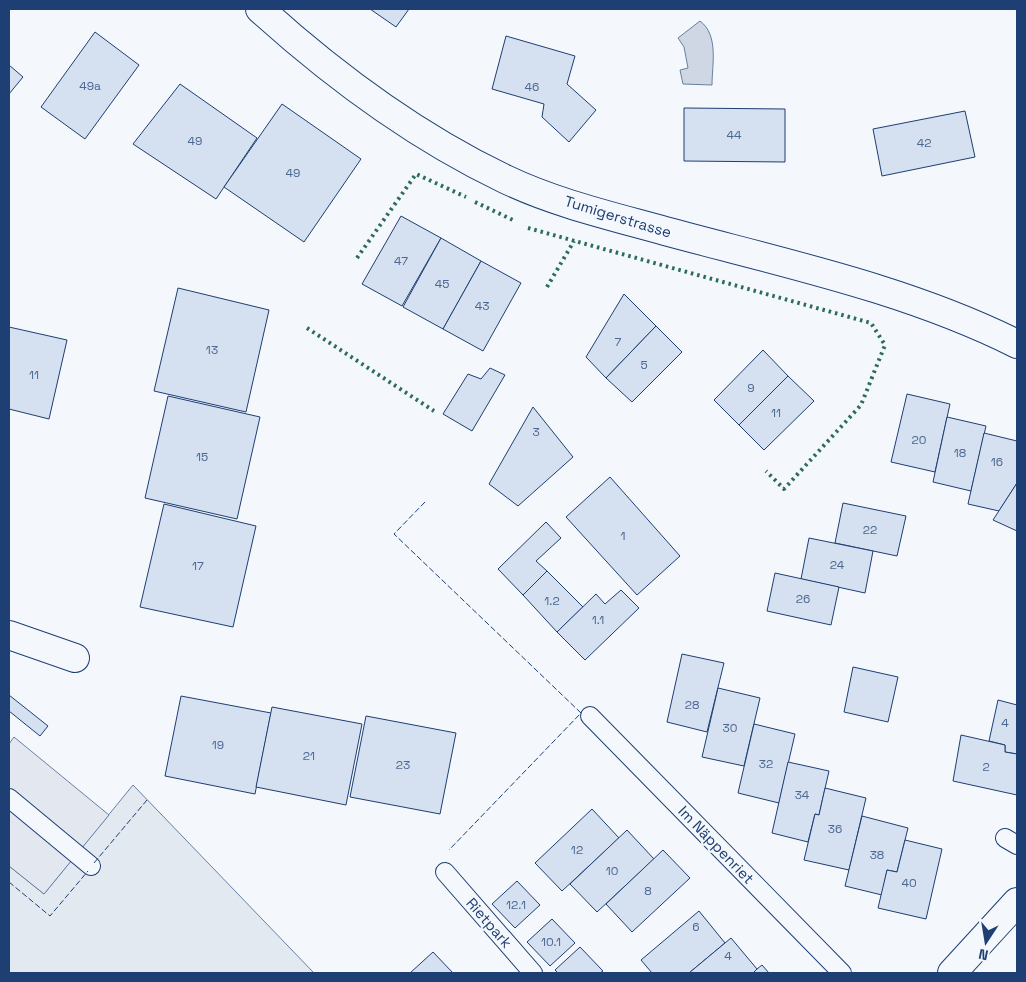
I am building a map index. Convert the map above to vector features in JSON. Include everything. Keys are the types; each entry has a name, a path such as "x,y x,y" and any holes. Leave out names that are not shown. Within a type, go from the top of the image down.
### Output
{"street":[{"name":"Tumigerstrasse","path":"260,9 340,77 420,132 505,179 590,210 837,278 911,301 1016,340"},
{"path":"9,635 75,658"},
{"path":"952,973 1017,902"}],"lane":[{"name":"Im Näppenriet","path":"590,716 842,973"},
{"path":"9,798 91,866"},
{"name":"Rietpark","path":"445,872 533,973"}],"shaded area":[{"path":"700,21 710,34 712,42 712,85 683,84 680,70 688,68 684,47 678,38"},
{"path":"14,737 109,815 44,894 9,866 9,744"},
{"path":"133,785 314,973 9,973 9,866 44,894"}],"building":[{"path":"370,9 409,9 396,27"},
{"path":"95,32 139,65 85,139 41,107"},
{"path":"506,36 575,56 567,84 596,110 569,142 542,117 544,104 492,89"},
{"path":"9,65 23,77 9,94"},
{"path":"180,84 257,138 216,199 133,144"},
{"path":"282,104 361,159 304,242 224,187"},
{"path":"684,108 785,109 785,162 684,161"},
{"path":"965,111 975,157 882,176 873,129"},
{"path":"401,216 441,238 402,306 362,284"},
{"path":"441,238 481,261 443,329 403,307"},
{"path":"481,261 521,283 483,351 443,329"},
{"path":"178,288 269,310 246,412 154,391"},
{"path":"624,294 656,326 606,378 586,357"},
{"path":"656,326 682,352 632,402 606,378"},
{"path":"9,327 67,340 49,419 9,409"},
{"path":"763,350 788,376 739,425 714,400"},
{"path":"490,368 505,375 472,431 443,414 468,374 481,379"},
{"path":"788,376 814,401 764,450 739,425"},
{"path":"907,394 950,404 935,472 891,462"},
{"path":"168,396 260,417 237,519 145,498"},
{"path":"533,407 573,457 518,506 489,484"},
{"path":"947,417 986,426 971,491 933,482"},
{"path":"984,433 1017,441 1017,483 999,511 968,504"},
{"path":"610,477 680,556 637,595 566,517"},
{"path":"1017,483 1017,531 993,520"},
{"path":"843,503 906,516 897,556 835,543"},
{"path":"164,504 256,526 233,627 140,607"},
{"path":"546,522 561,538 536,561 547,571 523,595 498,569"},
{"path":"809,538 873,551 865,593 801,579"},
{"path":"547,571 583,607 557,632 523,595"},
{"path":"775,573 839,587 831,625 767,611"},
{"path":"621,590 639,608 585,660 557,632 596,594 605,604"},
{"path":"682,654 724,663 707,732 667,722"},
{"path":"853,667 898,677 888,722 844,712"},
{"path":"718,688 760,698 744,766 702,757"},
{"path":"9,695 48,726 40,736 9,711"},
{"path":"181,696 271,713 255,794 165,776"},
{"path":"998,700 1017,705 1017,754 1005,752 1005,745 989,741"},
{"path":"272,707 362,724 346,805 256,787"},
{"path":"366,716 456,733 440,814 350,797"},
{"path":"754,724 795,734 779,803 738,793"},
{"path":"961,735 1005,745 1005,752 1017,754 1017,795 953,781"},
{"path":"788,762 829,771 819,815 815,814 808,842 772,833"},
{"path":"825,788 866,798 849,870 804,860 815,814 819,815"},
{"path":"592,809 619,838 562,891 535,863"},
{"path":"862,816 908,828 897,872 887,870 882,895 845,886"},
{"path":"627,830 654,859 597,912 570,884"},
{"path":"905,840 942,849 926,919 878,908 887,870 897,872"},
{"path":"663,850 690,878 632,932 606,904"},
{"path":"517,881 540,905 515,928 492,904"},
{"path":"699,911 725,943 689,973 652,973 641,960"},
{"path":"552,919 575,943 550,966 527,942"},
{"path":"731,938 757,969 753,973 689,973"},
{"path":"580,947 603,971 600,973 558,973 555,970"},
{"path":"433,952 453,973 410,973"},
{"path":"762,965 769,973 753,973 757,969"}],"hedge":[{"path":"357,258 416,174 466,197"},
{"path":"475,202 515,221"},
{"path":"528,228 871,323 885,345 861,405 784,489 766,471"},
{"path":"547,287 574,241"},
{"path":"307,328 434,411"}],"fence":[{"path":"425,502 394,534 581,713 449,850"},
{"path":"94,863 147,800"},
{"path":"9,882 50,916 88,871"}]}
